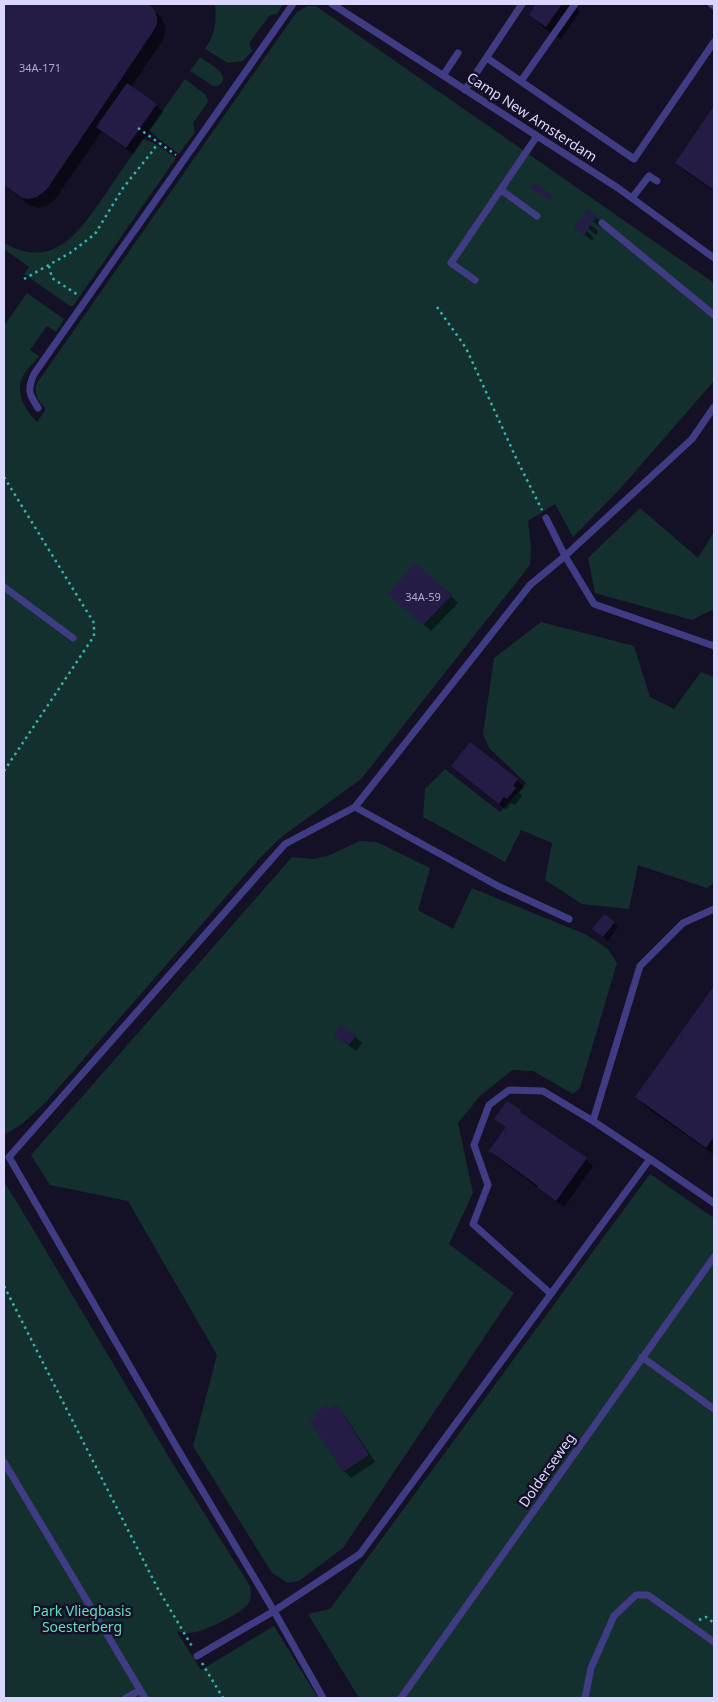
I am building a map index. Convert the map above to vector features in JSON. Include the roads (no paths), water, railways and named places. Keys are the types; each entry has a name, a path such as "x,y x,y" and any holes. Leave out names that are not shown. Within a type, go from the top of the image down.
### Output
{"lane":[{"path":"38,408 30,396 29,386 34,374 293,4"},
{"name":"Camp New Amsterdam","path":"332,4 444,74 632,198 714,258"},
{"path":"466,90 522,4"},
{"path":"521,82 575,4"},
{"path":"486,58 634,159 714,42"},
{"path":"444,74 458,53"},
{"path":"476,280 451,263 536,136"},
{"path":"632,198 649,176 657,181"},
{"path":"501,190 536,216"},
{"path":"602,223 714,315"},
{"path":"323,1698 274,1611 6,1158 285,844 355,807 530,585 565,556 692,439 714,407"},
{"path":"546,518 565,556 594,604 714,646"},
{"path":"4,588 73,638"},
{"path":"355,807 498,886 569,919"},
{"path":"593,1121 640,966 683,924 714,909"},
{"path":"551,1294 473,1224 488,1185 474,1145 490,1105 508,1090 543,1092 593,1121 714,1203"},
{"path":"197,1656 274,1611 360,1554 650,1159"},
{"name":"Dolderseweg","path":"400,1698 714,1257"},
{"path":"642,1358 714,1409"},
{"path":"4,1462 146,1698"},
{"path":"586,1698 591,1668 614,1616 636,1595 648,1595 714,1642"},
{"path":"126,1698 140,1690"}],"park label":[{"name":"Park Vliegbasis Soesterberg","path":"82,1619"}]}
